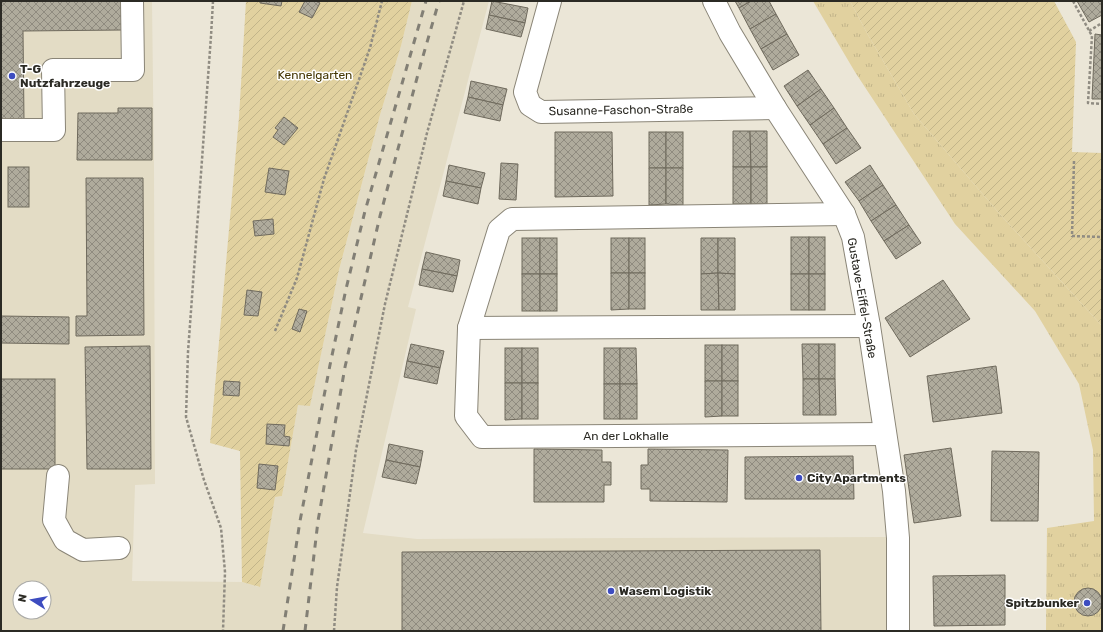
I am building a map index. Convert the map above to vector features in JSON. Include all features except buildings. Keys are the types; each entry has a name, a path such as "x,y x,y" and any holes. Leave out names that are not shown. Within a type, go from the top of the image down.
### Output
{"street":[{"path":"1,130 54,130 53,70 134,70 132,1"},
{"name":"Susanne-Faschon-Straße","path":"550,1 525,92 530,105 541,112 775,108"},
{"name":"Gustave-Eiffel-Straße","path":"714,1 730,33 775,108 844,214 853,237 894,491 898,538 898,631"},
{"name":"An der Lokhalle","path":"844,214 512,219 499,230 469,328 466,416 482,437 884,434"},
{"path":"469,328 868,326"},
{"path":"58,476 54,520 66,540 83,550 119,548"}],"path":[{"path":"213,1 212,36 189,344 186,417 204,480 221,528 225,572 222,631"},
{"path":"274,331 298,278 324,179 370,48 382,1"},
{"path":"334,631 337,587 356,450 383,312 427,133 464,1"},
{"path":"1073,1 1092,36 1088,103 1102,104"},
{"path":"1089,31 1102,23"},
{"path":"1074,161 1072,236 1102,237"}],"shaded area":[{"path":"1,1 152,1 155,484 135,485 132,581 242,582 259,587 275,497 282,496 298,404 310,405 339,270 412,1 489,1 408,307 416,309 363,533 417,539 887,537 888,631 1,631"}],"green space":[{"name":"Kennelgarten","path":"246,1 412,1 339,270 310,406 298,405 282,496 275,497 260,587 242,582 240,451 210,443 239,117"},
{"path":"813,1 850,1 914,114 998,212 1102,326 1102,631 1046,631 1047,528 1094,521 1093,450 1079,384 1035,311 955,224 855,72"},
{"path":"850,1 1054,1 1076,42 1072,152 1102,153 1102,326 998,212 914,114"}],"railway":[{"path":"283,631 300,521 346,289 365,211 426,1"},
{"path":"305,631 318,521 345,367 380,216 439,1"}],"place":[{"name":"T-G Nutzfahrzeuge","path":"12,76"},
{"name":"City Apartments","path":"799,478"},
{"name":"Wasem Logistik","path":"611,591"},
{"name":"Spitzbunker","path":"1087,603"}]}
